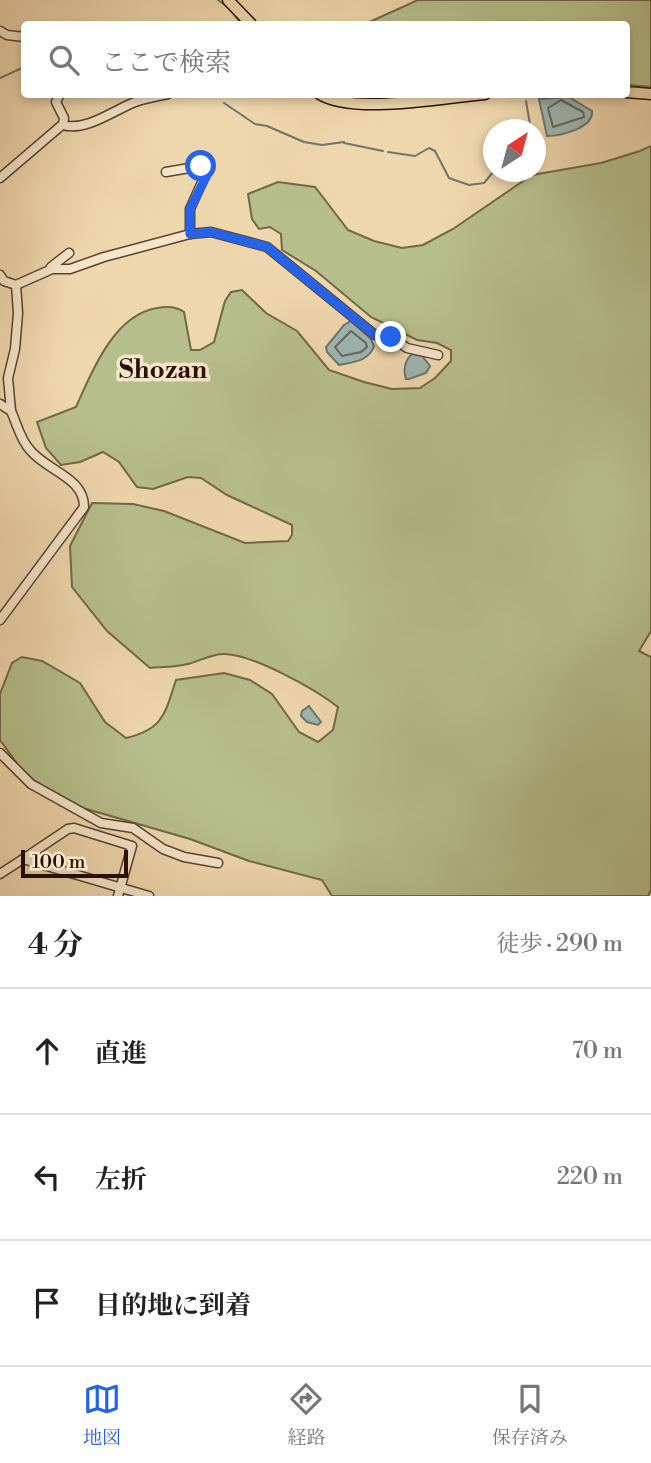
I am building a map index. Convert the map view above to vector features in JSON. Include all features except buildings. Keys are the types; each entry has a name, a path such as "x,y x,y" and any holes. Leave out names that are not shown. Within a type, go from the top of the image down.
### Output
{"main road":[{"path":"228,0 248,21"},
{"path":"630,92 651,94"},
{"path":"326,98 361,104 435,98"}],"street":[{"path":"0,31 6,35 21,37"},
{"path":"0,178 63,125 64,118 56,102 58,98"},
{"path":"63,125 70,127 96,120 150,98"},
{"path":"166,172 201,166 208,169 190,209 190,234"},
{"path":"0,275 5,281 16,285 50,270 83,266 104,257 190,234 211,232 267,247 375,335 391,337 407,348 438,355"},
{"path":"50,270 69,253"},
{"path":"0,620 85,507 76,484 43,464 28,449 11,411 8,378 15,349 18,313 16,285"},
{"path":"0,404 11,411"},
{"path":"0,753 31,784 102,823 132,828 163,849 184,857 218,863"},
{"path":"0,874 68,829 74,828 132,846 119,892"},
{"path":"23,859 119,892 149,896"}],"green space":[{"path":"418,0 651,0 651,87 630,85 630,21 372,21"},
{"path":"651,146 651,631 639,651 651,657 651,890 648,896 332,896 322,880 249,861 190,839 83,808 26,776 0,740 0,694 12,663 22,657 42,661 80,683 105,722 126,738 156,724 165,710 176,680 224,673 250,680 272,694 299,732 318,742 333,730 338,707 315,691 252,660 220,654 183,665 150,668 107,631 72,587 70,546 92,503 133,504 164,511 245,543 288,541 292,535 292,525 227,495 201,478 188,477 153,489 137,487 119,462 103,452 80,462 61,465 46,448 37,422 76,407 106,347 128,321 157,308 178,309 184,312 191,350 200,350 214,342 225,301 231,292 242,290 266,313 297,331 329,370 364,382 392,389 420,388 435,378 451,361 451,350 437,343 417,340 371,317 316,271 282,250 281,234 270,227 259,229 252,219 248,194 278,182 315,187 348,230 374,241 402,248 423,245 453,229 522,182 546,182 546,173 601,163"}],"water":[{"path":"571,98 592,111 588,122 575,130 560,134 547,136 546,119 543,119 539,99"},
{"path":"351,321 371,339 374,346 365,358 339,365 327,352 326,347 344,325"},
{"path":"412,354 422,356 430,366 426,373 406,379 405,365"},
{"path":"309,706 321,722 318,725 307,722 301,716 302,711"}],"waterway":[{"path":"218,0 230,9 239,21"},
{"path":"0,78 21,68"},
{"path":"526,101 529,119"},
{"path":"224,103 255,124 267,126 304,142 322,145 344,142"},
{"path":"344,143 383,151"},
{"path":"388,152 415,156 429,148 435,151 449,178 469,185 485,182"}],"district":[{"name":"Shozan","path":"163,370"}],"route":[{"path":"201,166 206,167 208,173 190,209 190,234 221,233 267,247 375,335 391,337"}]}
